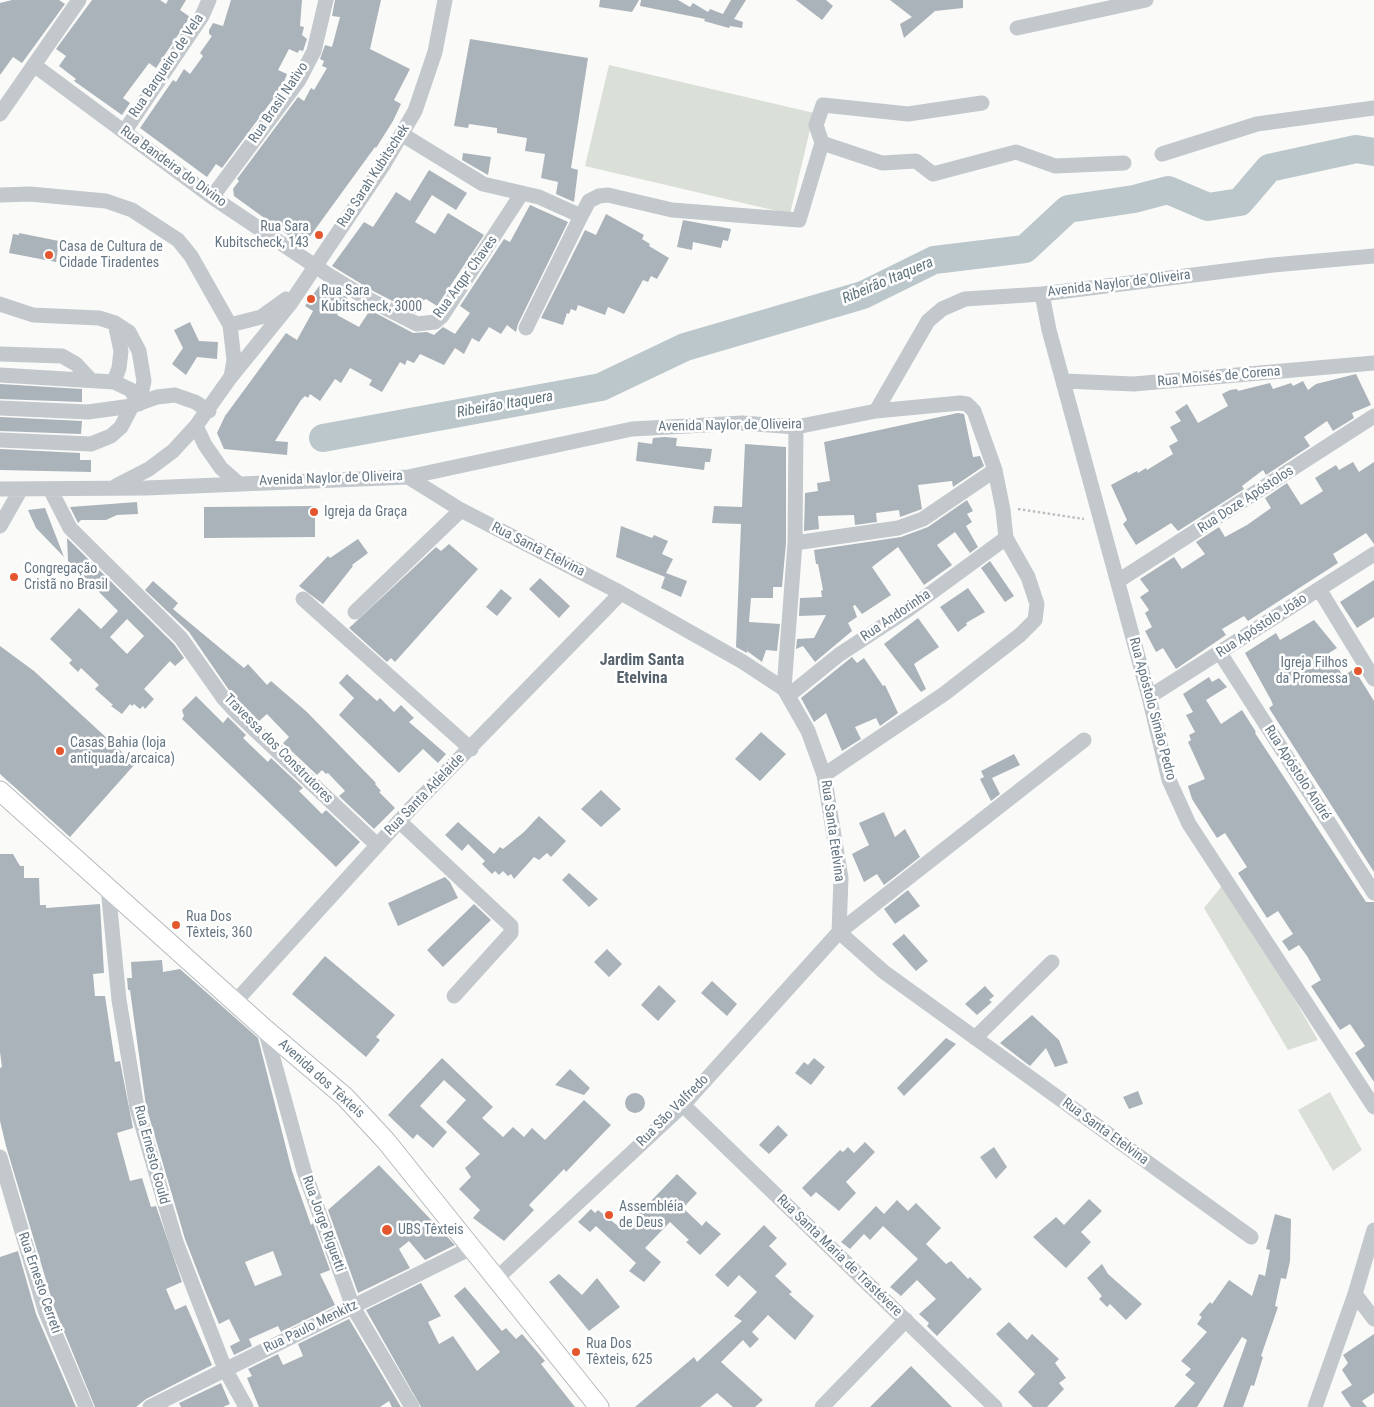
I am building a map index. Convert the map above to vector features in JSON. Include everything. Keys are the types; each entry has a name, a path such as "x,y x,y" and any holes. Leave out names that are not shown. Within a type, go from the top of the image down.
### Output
{"main road":[{"name":"Avenida dos Têxteis","path":"0,791 235,1002 345,1097 386,1141 599,1407"}],"street":[{"path":"0,114 79,0"},
{"name":"Rua Barqueiro de Vela","path":"124,132 202,16 209,0"},
{"name":"Rua Brasil Nativo","path":"212,197 299,80 314,52 326,0"},
{"name":"Rua Sarah Kubitschek","path":"110,489 149,469 172,451 196,426 230,378 290,304 315,264 403,136 415,111 435,52 445,0"},
{"path":"1017,28 1146,0"},
{"name":"Rua Bandeira do Divino","path":"34,65 212,197 315,264"},
{"path":"526,328 589,201 599,196 608,195 672,210 799,220 822,143 816,126 823,105 908,114 982,103"},
{"path":"1162,154 1257,124 1374,108"},
{"path":"403,136 483,184 539,197 581,216"},
{"path":"822,143 882,163 916,161 933,174 1016,152 1055,166 1124,163"},
{"name":"Rua Arqpr Chaves","path":"315,264 330,276 368,299 417,324 434,322 442,316 522,193"},
{"path":"0,195 30,194 106,201 132,210 158,225 182,245 191,256 230,325 234,360 230,378"},
{"name":"Avenida Naylor de Oliveira","path":"0,489 110,489 408,477 632,428 742,423 796,427 876,411 928,321 942,309 964,299 1042,294 1273,265 1374,256"},
{"name":"Rua Sarah Kubitschek","path":"230,325 261,317 278,307 301,285"},
{"name":"Rua Apóstolo Simão Pedro","path":"1042,294 1049,330 1118,581 1169,780 1189,824 1374,1106"},
{"path":"0,304 33,315 99,318 115,323 129,332 139,350 144,381 136,405 122,427 111,436 91,444 0,440"},
{"path":"114,382 119,368 121,351 115,323"},
{"path":"0,354 62,356 76,364 90,379"},
{"name":"Rua Moisés de Corena","path":"1064,381 1144,384 1374,363"},
{"path":"0,375 90,379 114,382 130,390 136,405"},
{"path":"0,408 88,412 136,405 157,397 175,395 195,402 208,411"},
{"path":"824,775 944,694 1020,635 1035,620 1037,604 1031,586 1006,538 1003,510 995,470 974,411 968,404 960,402 876,411"},
{"name":"Rua Doze Apóstolos","path":"1118,581 1374,416"},
{"path":"196,426 205,445 221,468 238,483"},
{"path":"786,692 795,543 796,427"},
{"path":"795,543 898,528 922,519 995,470"},
{"name":"Rua Santa Etelvina","path":"408,477 461,510 621,594 743,662 786,692 808,731 824,775 841,878 839,932 884,972 1250,1237"},
{"path":"0,526 21,489"},
{"name":"Travessa dos Construtores","path":"50,489 70,528 181,638 237,713 377,845"},
{"path":"355,612 461,510"},
{"name":"Rua Andorinha","path":"786,692 909,609 1006,538"},
{"name":"Rua Apóstolo João","path":"1148,697 1374,554"},
{"path":"1319,589 1374,679"},
{"name":"Rua Santa Adelaide","path":"235,1002 399,821 621,594"},
{"path":"302,599 471,749"},
{"name":"Rua Apóstolo André","path":"1220,653 1374,893"},
{"name":"Rua São Valfredo","path":"496,1278 684,1105 839,932 1084,740"},
{"path":"399,821 511,926 511,933 454,996"},
{"name":"Rua Ernesto Gould","path":"108,888 119,1000 137,1108 176,1242 225,1369 246,1407"},
{"path":"975,1038 1052,962"},
{"name":"Rua Jorge Riguetti","path":"266,1029 304,1171 353,1307 412,1407"},
{"name":"Rua Santa Maria de Trastévere","path":"684,1105 995,1407"},
{"name":"Rua Ernesto Cerreti","path":"1,1164 45,1310 86,1407"},
{"path":"1315,1407 1355,1294 1374,1230"},
{"name":"Rua Paulo Menkitz","path":"150,1407 471,1248"},
{"path":"1355,1294 1374,1319"},
{"path":"822,1407 906,1320"}],"path":[{"path":"1025,509 1101,521"}],"shaded area":[{"path":"609,65 814,113 790,214 585,166"},
{"path":"1226,881 1318,1040 1288,1050 1204,908"},
{"path":"1330,1092 1362,1150 1333,1171 1298,1110"}],"building":[{"path":"12,0 59,0 65,4 22,63 13,57 0,75 0,3"},
{"path":"92,0 160,0 166,4 168,0 186,0 180,10 190,17 156,68 149,63 123,98 130,103 122,115 74,81 76,79 59,66 66,56 56,49"},
{"path":"231,0 302,0 300,26 304,27 302,35 307,39 303,51 299,50 298,53 289,49 278,70 287,74 282,87 222,168 216,164 207,177 140,128 173,80 176,82 184,69 190,74 203,56 200,53 212,36 209,34 209,30 213,23 223,26"},
{"path":"335,0 381,0 370,49 410,69 394,100 401,104 393,121 376,148 303,246 234,196 233,189 239,181 237,179 298,97 304,101 311,88 314,90 327,68 322,66 324,61 320,59 325,45 332,47 340,17 332,16"},
{"path":"600,0 639,0 632,12 599,7"},
{"path":"641,0 678,0 690,7 693,3 708,12 710,9 723,14 731,0 746,0 734,19 743,22 742,28 730,26 729,28 704,21 705,19 640,6"},
{"path":"796,0 826,0 833,6 822,20"},
{"path":"890,0 963,0 963,8 935,11 904,38 900,24 912,17"},
{"path":"470,39 588,58 571,168 578,170 574,202 556,194 558,182 541,178 545,154 525,151 527,138 497,133 497,128 469,124 468,128 454,126"},
{"path":"463,153 491,157 488,175 462,160"},
{"path":"429,170 467,193 456,210 432,195 415,222 435,234 448,213 484,235 437,306 426,299 422,301 416,313 373,291 332,266 364,222 373,227 396,192 410,201"},
{"path":"530,205 568,222 518,324 516,332 507,325 501,334 489,327 479,342 472,338 464,354 455,348 444,365 420,354 414,363 407,360 405,365 400,362 382,392 369,385 372,380 350,368 341,383 335,379 320,401 310,394 308,398 305,396 301,400 275,441 288,442 287,455 224,449 217,433 225,416 286,333 297,340 313,311 305,306 322,282 348,298 337,315 359,327 370,310 413,333 427,332 434,335 443,327 455,334 470,313 460,306 504,239 510,242"},
{"path":"606,214 644,235 642,239 650,244 649,246 669,258 657,279 651,276 648,282 643,280 624,314 608,307 605,315 578,305 576,311 571,309 569,314 567,313 563,325 541,318 585,230 596,235"},
{"path":"683,220 731,229 728,241 723,240 721,248 693,242 692,250 677,247"},
{"path":"19,233 59,241 56,262 9,253 13,234 19,235"},
{"path":"190,322 199,341 218,342 217,359 197,357 186,375 172,364 183,348 174,330"},
{"path":"1356,374 1371,405 1352,413 1354,418 1333,431 1327,421 1304,437 1310,446 1266,475 1263,470 1242,486 1244,489 1178,531 1171,523 1136,545 1123,524 1127,520 1111,485 1137,471 1138,473 1146,468 1147,470 1173,454 1169,446 1178,441 1170,427 1181,421 1175,412 1187,404 1198,423 1228,406 1222,394 1230,390 1237,389 1238,391 1270,383 1273,389 1291,383 1293,386 1303,381 1308,390 1316,384"},
{"path":"0,384 82,389 82,402 0,399"},
{"path":"958,413 964,414 973,457 980,456 984,466 953,487 952,481 918,485 922,509 900,517 899,510 876,513 877,522 855,525 854,515 818,516 819,529 804,531 805,493 818,491 817,483 830,481 824,442"},
{"path":"0,417 82,421 81,434 0,431"},
{"path":"653,438 677,438 676,446 712,449 710,462 705,462 704,470 636,461 638,442 652,444"},
{"path":"745,444 786,447 786,543 782,587 773,587 773,598 751,598 749,622 780,624 777,651 766,650 762,662 747,651 747,653 736,647 741,524 712,523 714,506 742,507"},
{"path":"0,449 80,453 80,460 91,460 91,472 0,470"},
{"path":"1353,462 1359,472 1374,462 1374,544 1366,533 1333,554 1338,563 1248,621 1244,616 1222,629 1226,635 1176,669 1163,648 1156,652 1145,631 1152,627 1145,613 1149,610 1140,597 1149,591 1140,579 1174,557 1182,569 1205,554 1196,542 1219,527 1225,537 1247,525 1271,508 1265,498 1287,483 1301,505 1323,491 1315,478 1336,465 1339,470"},
{"path":"967,500 973,511 967,514 972,522 966,526 978,547 970,553 955,532 937,545 952,565 924,585 898,547 872,567 891,595 862,614 855,605 853,606 857,617 848,623 852,631 815,662 803,646 796,649 797,639 814,638 826,615 799,616 800,598 822,597 821,591 823,590 814,550 901,537 928,527"},
{"path":"137,502 138,514 117,515 106,520 81,520 78,523 70,507"},
{"path":"315,506 315,537 204,538 204,507"},
{"path":"45,508 64,557 36,528 28,510"},
{"path":"621,526 652,538 654,535 668,541 662,554 673,559 666,573 687,581 681,597 661,588 665,577 616,557"},
{"path":"67,538 174,644 184,658 175,666 170,661 144,689 154,699 145,709 143,706 140,709 134,704 132,706 130,704 122,714 111,706 113,705 95,689 99,685 81,668 78,672 69,663 72,660 50,639 79,608 101,629 118,611 68,561","holes":["127,619 144,636 127,654 110,637"]},
{"path":"358,539 368,553 352,565 323,604 299,586 328,556 330,558"},
{"path":"449,544 478,569 395,662 391,658 387,662 349,628 436,547 441,551"},
{"path":"990,561 1014,596 1005,602 981,568"},
{"path":"540,578 570,606 559,618 529,589"},
{"path":"1374,580 1374,617 1357,628 1340,602"},
{"path":"153,581 178,603 173,609 244,668 248,664 267,685 271,681 307,712 376,783 381,791 379,792 395,808 374,829 339,796 345,791 328,773 326,774 322,770 317,775 283,743 289,737 267,714 259,721 231,693 189,632 145,590"},
{"path":"968,588 985,612 966,623 967,625 958,632 940,607"},
{"path":"501,589 512,598 497,616 486,607"},
{"path":"918,618 939,647 914,664 926,689 921,692 884,644"},
{"path":"1314,620 1337,648 1329,653 1343,676 1354,669 1374,701 1374,872 1269,708 1273,705 1271,700 1245,653 1276,633 1280,640"},
{"name":"Casas Bahia (loja antiquada/arcaica)","path":"0,646 34,671 135,764 70,837 0,774"},
{"path":"852,657 857,663 864,658 883,686 885,685 898,713 880,726 876,718 855,727 861,739 842,751 826,713 814,722 801,698"},
{"path":"347,674 377,701 380,698 394,712 401,705 414,718 409,722 446,754 438,763 423,749 399,773 339,715 354,698 339,683"},
{"path":"1209,677 1212,682 1219,678 1227,687 1206,700 1221,724 1242,710 1255,733 1366,902 1374,902 1374,1082 1355,1053 1365,1046 1350,1024 1340,1030 1311,986 1321,980 1307,956 1299,945 1289,951 1282,941 1293,934 1278,911 1267,918 1238,873 1247,867 1225,833 1217,838 1192,799 1188,786 1205,779 1188,742 1191,740 1189,735 1195,732 1186,715 1193,712 1183,694"},
{"path":"196,696 223,723 228,717 246,735 243,738 268,762 271,758 303,788 299,791 322,814 326,810 360,842 336,867 182,719 184,716 182,710"},
{"path":"761,732 786,754 760,781 735,759"},
{"path":"1014,754 1020,765 992,778 1000,794 991,801 980,779 984,777 981,771"},
{"path":"601,790 621,809 601,827 581,809"},
{"path":"884,812 895,837 905,829 920,857 884,885 877,874 864,882 852,854 869,845 859,823"},
{"path":"539,816 566,841 551,857 547,853 539,860 534,857 514,879 511,874 508,876 503,871 499,875 495,871 492,874 482,864 485,861 468,844 462,851 445,835 458,822 494,854 500,847 503,849 524,832"},
{"path":"0,854 13,854 20,866 24,866 24,878 39,878 40,905 46,905 46,908 100,904 104,973 93,974 95,996 105,996 115,1062 120,1061 133,1128 117,1133 130,1181 142,1178 151,1207 156,1206 182,1282 166,1289 175,1310 186,1305 212,1365 146,1399 136,1407 95,1407 54,1307 6,1146 0,1121 0,1068 2,1067 0,1052"},
{"path":"569,873 598,899 589,907 562,880"},
{"path":"445,877 450,882 458,898 398,926 388,903"},
{"path":"908,890 920,906 895,924 884,909"},
{"path":"474,904 491,920 443,967 427,950"},
{"path":"904,934 928,961 916,971 892,944"},
{"path":"607,949 622,964 609,977 594,962"},
{"path":"325,956 395,1015 376,1037 380,1040 366,1057 292,994"},
{"path":"162,960 163,972 180,969 258,1038 292,1171 311,1225 313,1223 330,1270 320,1274 335,1305 281,1332 278,1326 249,1339 252,1346 234,1355 230,1346 240,1341 229,1319 219,1324 206,1293 185,1239 146,1106 130,990 128,990 127,978 132,978 131,962","holes":["273,1251 282,1275 255,1286 245,1262"]},
{"path":"712,981 737,1004 727,1016 701,993"},
{"path":"659,985 676,1001 658,1021 641,1005"},
{"path":"985,986 994,996 989,1000 992,1002 977,1015 965,1004"},
{"path":"1032,1015 1059,1040 1068,1063 1055,1067 1046,1048 1030,1066 1000,1043"},
{"path":"946,1038 956,1044 904,1096 897,1088"},
{"path":"442,1058 493,1107 482,1118 503,1137 513,1127 524,1137 532,1128 545,1140 584,1100 611,1125 566,1172 564,1169 529,1205 534,1210 504,1241 473,1218 480,1210 459,1189 471,1177 465,1168 480,1154 446,1122 466,1100 444,1080 420,1106 447,1132 433,1148 417,1134 413,1139 388,1115"},
{"path":"814,1058 825,1067 811,1085 795,1073 804,1062 808,1065"},
{"path":"570,1069 590,1088 584,1095 555,1085"},
{"path":"1138,1091 1143,1104 1129,1109 1123,1097"},
{"path":"631,1093 639,1093 645,1099 645,1107 639,1113 631,1113 625,1107 625,1099"},
{"path":"778,1125 788,1135 769,1154 759,1145"},
{"path":"865,1142 875,1152 846,1182 856,1193 839,1211 816,1192 811,1197 802,1188 840,1150 843,1152 848,1147 854,1153"},
{"path":"994,1147 1007,1167 996,1179 980,1157"},
{"name":"UBS Têxteis","path":"379,1165 455,1245 425,1260 409,1241 399,1249 410,1268 358,1293 328,1210"},
{"path":"677,1174 697,1193 683,1208 702,1226 706,1221 721,1234 700,1255 686,1242 689,1240 670,1222 645,1248 661,1262 644,1282 629,1271 636,1263 596,1226 590,1232 578,1222 591,1209 595,1213 598,1210 623,1230"},
{"path":"1089,1199 1102,1211 1081,1232 1091,1242 1066,1268 1033,1237 1056,1217 1064,1225"},
{"path":"897,1200 908,1211 916,1203 941,1228 926,1244 946,1264 951,1261 968,1279 970,1277 982,1289 937,1336 927,1326 929,1323 919,1314 936,1299 917,1280 901,1296 890,1287 918,1259 883,1226 870,1240 864,1234 850,1249 841,1242 876,1206 884,1214"},
{"path":"1275,1214 1291,1219 1290,1261 1286,1279 1281,1278 1275,1306 1278,1307 1261,1356 1263,1357 1254,1386 1251,1385 1243,1407 1223,1407 1247,1340 1242,1337 1197,1407 1174,1407 1195,1383 1185,1375 1191,1369 1181,1361 1207,1332 1197,1324 1202,1317 1199,1315 1210,1302 1212,1304 1229,1280 1252,1296 1259,1274 1265,1276 1270,1250 1266,1249"},
{"path":"764,1225 777,1238 769,1246 787,1264 775,1276 792,1292 789,1294 814,1316 795,1340 768,1315 752,1332 759,1339 750,1348 743,1340 721,1362 763,1400 755,1407 733,1407 717,1393 700,1407 635,1407 694,1357 697,1362 742,1321 734,1316 757,1292 739,1275 728,1287 715,1275"},
{"path":"18,1251 36,1314 76,1407 0,1407 0,1257"},
{"path":"1102,1264 1108,1274 1142,1304 1126,1320 1110,1304 1107,1307 1099,1299 1102,1296 1087,1278"},
{"path":"559,1274 582,1295 597,1278 620,1307 589,1331 549,1282"},
{"path":"421,1283 441,1316 428,1322 439,1344 453,1336 477,1371 500,1352 454,1296 465,1287 502,1331 506,1328 516,1339 522,1334 545,1361 541,1364 575,1407 421,1407 366,1310"},
{"path":"349,1319 401,1407 392,1407 389,1401 380,1407 259,1407 247,1378 252,1376 248,1369 278,1354 283,1365 303,1356 298,1344"},
{"path":"1009,1322 1027,1340 1032,1334 1059,1359 1055,1363 1066,1378 1059,1383 1064,1389 1047,1407 1033,1407 1018,1392 1035,1374 996,1334"},
{"path":"1374,1334 1374,1393 1362,1401 1367,1407 1351,1407 1341,1392 1352,1385 1342,1370 1348,1363 1343,1355"},
{"path":"911,1366 952,1407 870,1407"},
{"path":"221,1383 230,1404 223,1407 181,1407 179,1403"}],"waterway":[{"name":"Ribeirão Itaquera","path":"323,438 601,387 685,347 863,295 934,260 1025,249 1068,209 1134,199 1168,190 1208,207 1240,202 1269,168 1356,149 1374,152"}],"place":[{"name":"Rua Sara Kubitscheck, 143","path":"319,235"},
{"name":"Casa de Cultura de Cidade Tiradentes","path":"49,255"},
{"name":"Rua Sara Kubitscheck, 3000","path":"311,299"},
{"name":"Igreja da Graça","path":"314,512"},
{"name":"Congregação Cristã no Brasil","path":"14,577"},
{"name":"Igreja Filhos da Promessa","path":"1358,671"},
{"name":"Casas Bahia (loja antiquada/arcaica)","path":"60,751"},
{"name":"Rua Dos Têxteis, 360","path":"176,925"},
{"name":"Assembléia de Deus","path":"609,1215"},
{"name":"UBS Têxteis","path":"387,1230"},
{"name":"Rua Dos Têxteis, 625","path":"576,1352"}],"district":[{"name":"Jardim Santa Etelvina","path":"642,670"}]}
